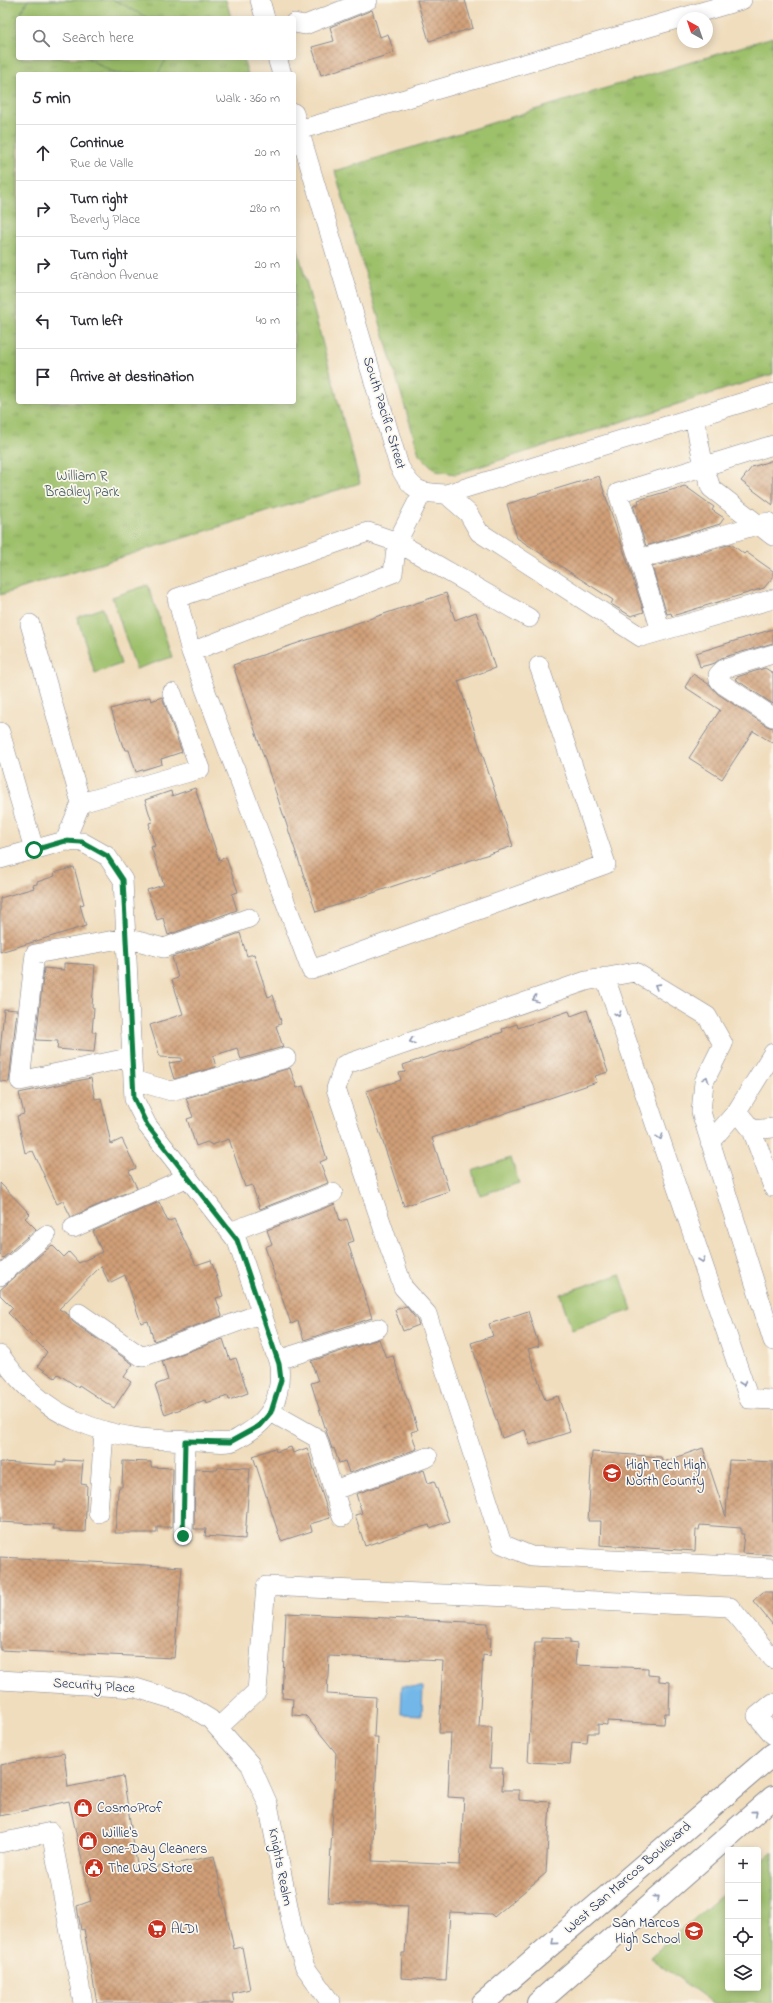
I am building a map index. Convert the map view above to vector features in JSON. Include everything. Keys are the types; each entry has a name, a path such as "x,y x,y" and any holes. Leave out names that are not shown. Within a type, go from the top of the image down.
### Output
{"main road":[{"name":"West San Marcos Boulevard","path":"483,2003 773,1754"},
{"path":"538,2003 773,1797"}],"street":[{"path":"260,0 264,16"},
{"path":"296,23 305,25 368,0"},
{"path":"296,122 742,0"},
{"path":"278,60 281,72"},
{"name":"South Pacific Street","path":"296,122 399,466 406,479 422,493"},
{"path":"191,652 393,573 397,542 422,493 446,494 773,393"},
{"path":"694,417 704,467 711,488 768,527"},
{"path":"662,631 618,493 773,445"},
{"path":"446,494 468,513 479,532 641,636 773,599"},
{"path":"639,559 768,527"},
{"path":"529,618 397,542 368,532 177,598 191,652 311,970 606,864 539,666"},
{"path":"30,624 81,803 65,841"},
{"path":"773,654 724,669 718,675 719,680 724,685 773,717"},
{"path":"81,803 200,769 172,693"},
{"path":"0,732 34,850"},
{"path":"0,860 65,841 82,842 107,856 123,880 134,1098 147,1125 237,1240 278,1360 281,1380 271,1412 259,1426 230,1442 140,1440 104,1432 73,1420 34,1396 9,1368 0,1355"},
{"path":"132,1057 20,1081 35,954 126,938 164,948 249,918"},
{"path":"773,1341 701,1112 704,1082 723,1044 707,1016 635,972 586,981 344,1065 336,1089 403,1287 427,1314 502,1544 531,1556 773,1568"},
{"path":"605,977 749,1399 773,1400"},
{"path":"710,1142 737,1111 773,1053"},
{"path":"133,1080 171,1091 286,1058"},
{"path":"737,1111 752,1130 773,1187"},
{"path":"752,1130 773,1128"},
{"path":"73,1228 188,1177"},
{"path":"230,1232 333,1193"},
{"path":"0,1276 46,1236"},
{"path":"79,1313 142,1357 262,1313"},
{"path":"278,1360 378,1328"},
{"path":"271,1412 317,1438 342,1518"},
{"path":"98,1513 104,1432"},
{"path":"183,1536 185,1441"},
{"path":"334,1490 428,1457"},
{"path":"222,1730 257,1691 266,1586 730,1607 773,1659"},
{"name":"Security Place","path":"0,1680 136,1688 182,1702 210,1719 222,1730"},
{"path":"773,1703 758,1716 773,1735"},
{"name":"Knights Realm","path":"222,1730 250,1764 268,1804 293,1931 305,1967 331,2003"},
{"path":"0,1843 51,1832 83,2003"}],"green space":[{"name":"William R Bradley Park","path":"0,0 226,0 230,16 16,16 16,60 244,60 247,72 16,72 16,404 296,404 296,243 360,483 0,595"},
{"path":"28,0 114,0 144,16 22,16 21,12"},
{"path":"773,37 773,374 456,474 436,471 419,454 335,171"},
{"path":"91,60 166,60 159,72 112,72"},
{"path":"148,585 172,657 136,669 112,597"},
{"path":"103,608 121,664 95,673 77,617"},
{"path":"511,1158 519,1183 480,1195 472,1171"},
{"path":"620,1274 632,1310 572,1330 560,1294"},
{"path":"773,1852 773,2003 713,2003 650,1957 725,1893 725,1991 761,1991 761,1862"}],"water":[{"path":"402,1686 423,1687 422,1715 401,1714"}],"building":[{"path":"417,0 465,0 473,28 429,41"},
{"path":"372,10 380,37 388,34 394,53 321,75 312,47 334,41 330,27"},
{"path":"773,460 773,505 741,481 752,467"},
{"path":"599,476 644,612 631,616 611,604 613,600 517,538 507,504"},
{"path":"685,486 714,507 712,510 724,518 720,524 646,546 633,505 639,504 638,500"},
{"path":"731,544 744,554 746,552 773,571 773,577 764,588 672,616 671,613 667,614 652,567"},
{"path":"446,593 455,620 476,612 495,668 458,681 513,846 316,912 233,665"},
{"path":"773,629 773,643 721,658 715,663 700,667 696,653"},
{"path":"765,668 773,673 773,704 735,679"},
{"path":"693,674 710,685 718,694 767,726 773,728 773,743 753,731 722,779 689,758 720,710 685,687"},
{"path":"150,697 151,701 162,697 182,752 161,759 162,764 136,772 129,750 126,750 125,747 123,747 111,709"},
{"path":"195,788 219,860 226,857 238,892 232,894 237,910 168,935 163,918 157,920 147,890 164,885 151,847 155,846 149,828 149,823 152,822 145,800 171,791 172,796"},
{"path":"74,867 84,904 80,905 86,926 0,952 0,898 34,888 33,885 37,884 37,882 55,876 54,873"},
{"path":"240,933 247,956 254,954 268,997 273,995 281,1021 281,1024 276,1026 283,1047 241,1059 237,1048 213,1056 216,1067 174,1079 169,1063 182,1061 182,1058 160,1057 150,1025 183,1014 172,980 178,978 172,957"},
{"path":"64,963 95,965 92,1007 94,1008 92,1032 96,1032 94,1052 57,1049 58,1041 36,1040 44,968 64,970"},
{"path":"4,1009 17,1010 9,1082 0,1081 0,1052"},
{"path":"587,1010 608,1072 595,1076 597,1082 432,1138 449,1191 404,1206 366,1091 401,1080 399,1073 405,1072 403,1065 503,1032 502,1029 517,1024 518,1028 569,1011 571,1016"},
{"path":"290,1068 297,1088 303,1086 327,1159 320,1162 328,1183 260,1209 252,1185 245,1187 229,1139 212,1145 207,1142 196,1146 187,1119 193,1117 186,1098"},
{"path":"91,1078 95,1099 101,1098 111,1144 122,1139 136,1168 129,1171 137,1188 71,1217 63,1201 57,1204 33,1151 25,1153 17,1116 24,1114 19,1093"},
{"path":"0,1183 30,1214 25,1218 36,1229 3,1258 0,1255"},
{"path":"159,1202 168,1222 174,1219 196,1265 211,1260 223,1296 216,1298 222,1316 154,1341 148,1321 141,1323 125,1275 109,1283 101,1266 59,1309 69,1315 73,1322 133,1364 124,1377 131,1382 114,1408 79,1385 78,1387 58,1374 55,1378 38,1366 47,1352 8,1313 13,1308 0,1295 0,1290 52,1245 64,1257 69,1252 79,1263 102,1252 93,1231"},
{"path":"335,1204 340,1221 347,1219 354,1241 348,1243 372,1318 304,1340 298,1321 291,1324 281,1295 265,1247 272,1244 267,1230"},
{"path":"406,1306 419,1325 403,1331 395,1310"},
{"path":"528,1311 539,1346 528,1349 545,1400 558,1396 570,1432 530,1445 525,1430 502,1438 471,1343 493,1336 489,1324"},
{"path":"223,1339 230,1360 236,1358 248,1393 229,1400 228,1396 206,1403 205,1400 165,1415 155,1385 168,1380 162,1361"},
{"path":"379,1339 386,1358 393,1356 408,1399 418,1430 411,1432 417,1449 349,1473 345,1461 339,1463 334,1448 332,1449 311,1383 318,1381 311,1361"},
{"path":"291,1447 293,1453 307,1448 330,1518 310,1524 312,1531 281,1541 253,1456 275,1448 276,1452"},
{"path":"703,1448 726,1517 729,1460 773,1462 773,1555 742,1553 744,1534 741,1534 741,1528 700,1525 699,1530 696,1530 695,1551 600,1545 601,1521 588,1521 592,1452 661,1457 663,1462"},
{"path":"64,1460 83,1461 81,1484 87,1485 85,1532 60,1531 60,1529 53,1529 54,1525 0,1522 0,1462 56,1465 56,1462 64,1463"},
{"path":"123,1461 151,1462 151,1467 173,1468 172,1527 157,1527 157,1533 115,1533 118,1492 119,1487 122,1487"},
{"path":"218,1467 250,1468 245,1539 205,1536 206,1529 194,1529 195,1469 217,1470"},
{"path":"424,1470 428,1483 434,1481 449,1521 430,1528 429,1525 365,1546 355,1515 362,1513 356,1494"},
{"path":"0,1557 182,1567 174,1658 0,1650"},
{"path":"763,1592 773,1592 773,1625 753,1601"},
{"path":"286,1613 488,1623 488,1638 491,1638 490,1656 483,1655 479,1727 492,1727 490,1768 503,1768 502,1790 519,1790 519,1800 550,1802 546,1873 494,1917 491,1914 450,1912 446,1981 401,1978 402,1953 405,1953 408,1906 328,1902 336,1753 306,1716 292,1715 293,1699 282,1698","holes":["329,1656 443,1661 439,1733 451,1733 448,1797 464,1798 460,1865 372,1861 378,1737 374,1737 376,1697 327,1694"]},
{"path":"542,1638 570,1639 570,1643 577,1644 575,1665 648,1668 648,1675 659,1676 659,1681 670,1682 669,1713 665,1713 664,1724 607,1721 607,1725 598,1724 598,1733 588,1733 587,1743 572,1742 570,1764 528,1762 535,1642 542,1642"},
{"name":"ALDI","path":"64,1753 68,1787 123,1776 138,1871 214,1856 234,1949 242,1947 250,1989 232,1993 234,2003 97,2003 84,1929 81,1930 77,1906 91,1901 69,1801 0,1816 0,1765"}],"place":[{"name":"High Tech High North County","path":"612,1473"},
{"name":"CosmoProf","path":"83,1808"},
{"name":"Willie's One-Day Cleaners","path":"88,1841"},
{"name":"The UPS Store","path":"94,1868"},
{"name":"ALDI","path":"157,1929"},
{"name":"San Marcos High School","path":"694,1931"}],"route":[{"path":"34,850 65,841 82,842 107,856 123,880 134,1098 147,1125 237,1240 279,1364 281,1380 271,1412 259,1426 230,1442 185,1441 183,1536"}]}
